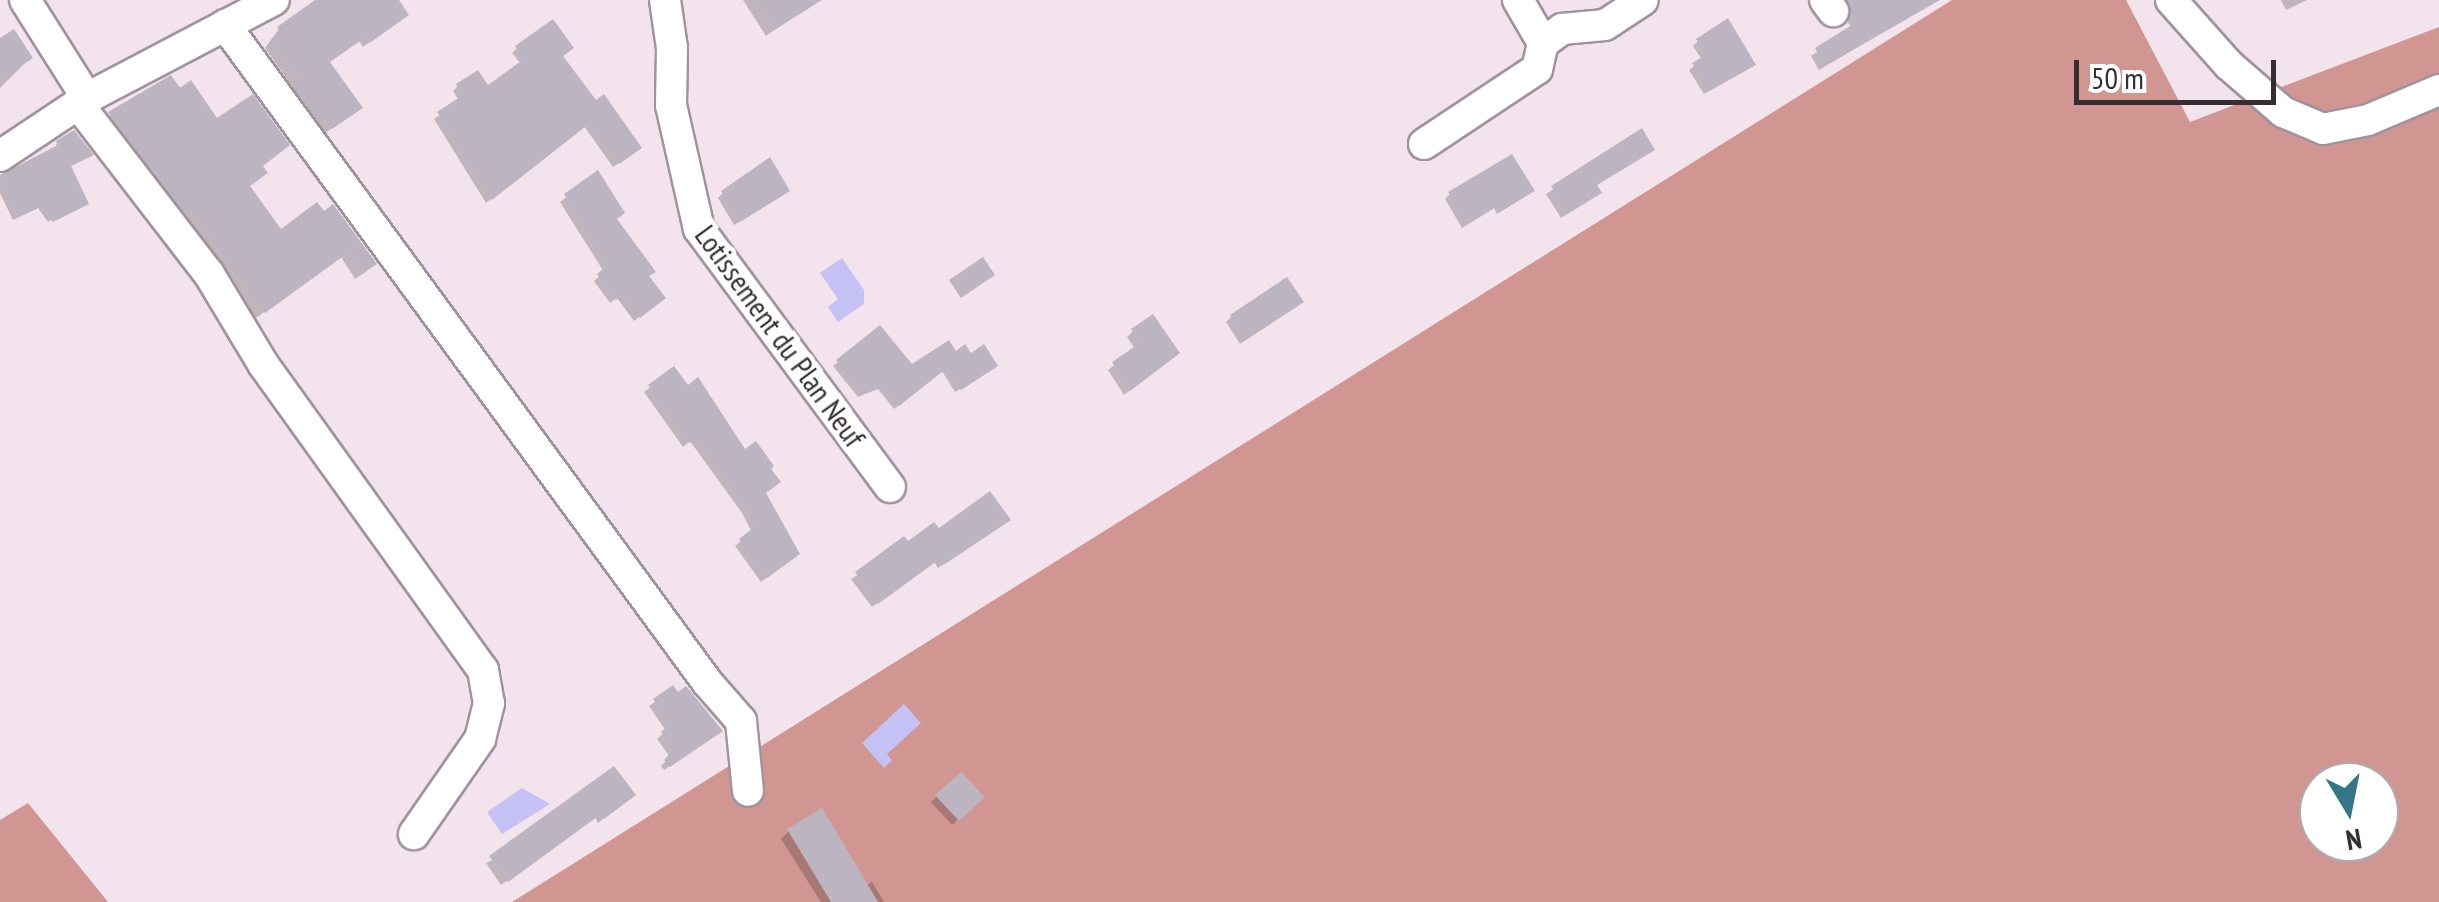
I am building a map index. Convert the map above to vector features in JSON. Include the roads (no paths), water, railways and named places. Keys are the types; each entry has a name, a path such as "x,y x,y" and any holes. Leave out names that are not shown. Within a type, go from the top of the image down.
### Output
{"street":[{"path":"25,0 83,101 209,274 262,364 483,670 488,703 480,739 414,834"},
{"path":"0,156 83,101 274,0"},
{"name":"Lotissement du Plan Neuf","path":"665,0 672,48 669,94 699,229 890,487"},
{"path":"1518,0 1543,43"},
{"path":"1424,144 1536,69 1543,43 1562,30 1605,25 1643,0"},
{"path":"2171,0 2229,66 2283,112 2324,129 2368,120 2439,90"},
{"path":"225,25 707,682 740,721 748,791"}]}
